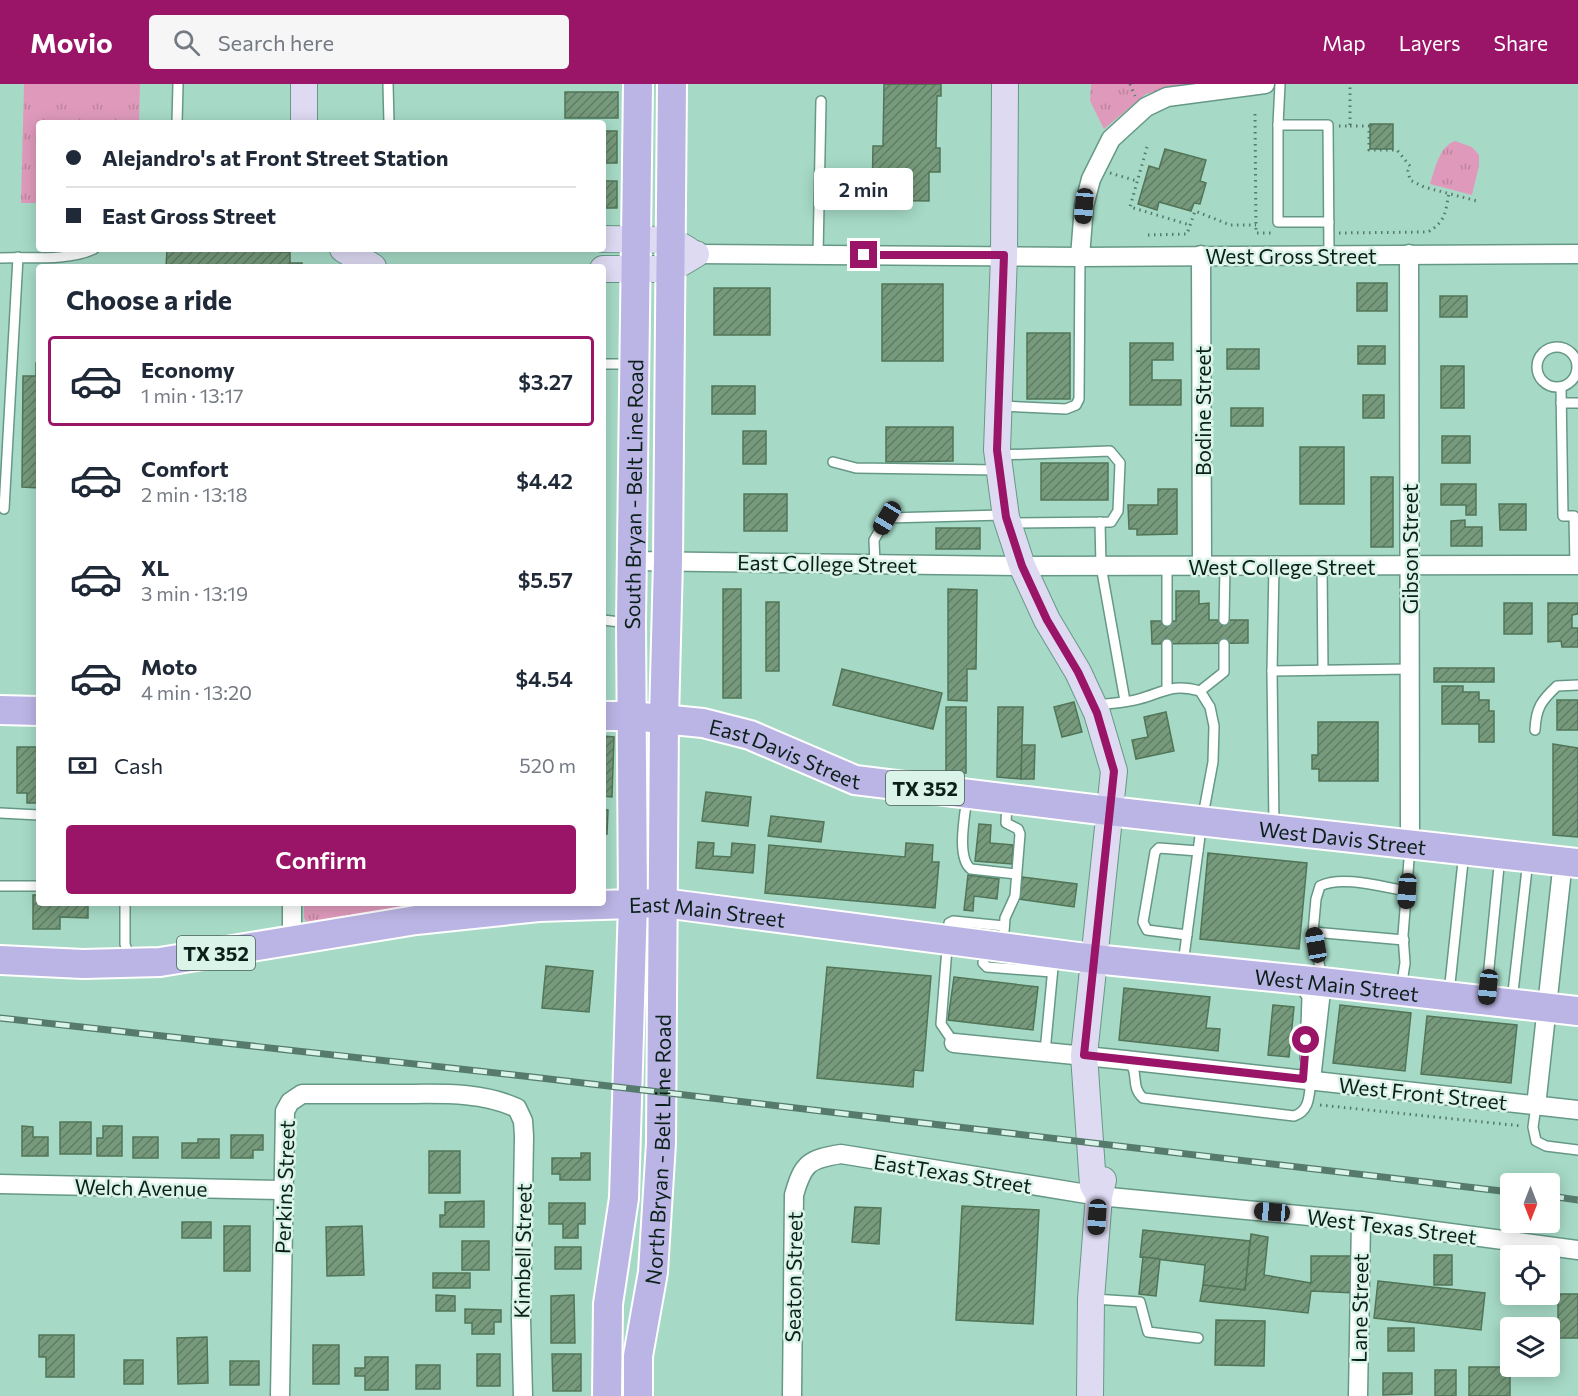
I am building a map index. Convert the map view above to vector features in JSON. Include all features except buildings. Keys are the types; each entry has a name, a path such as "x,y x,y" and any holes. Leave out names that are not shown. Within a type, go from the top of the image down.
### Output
{"main road":[{"path":"304,84 304,120"},
{"path":"1005,84 999,462 1007,519 1022,566 1047,620 1078,672 1093,705 1114,771 1084,1055 1093,1185 1099,1196 1091,1299 1090,1396"},
{"path":"638,94 672,95"},
{"name":"South Bryan - Belt Line Road","path":"633,903 631,624 638,94"},
{"name":"South Bryan - Belt Line Road","path":"663,903 672,95"},
{"path":"606,239 671,240 696,254"},
{"path":"348,252 368,264"},
{"path":"606,269 670,269 696,254"},
{"path":"0,710 36,711"},
{"name":"East Davis Street","path":"606,716 632,716 703,723 750,735 855,780 1109,811"},
{"name":"West Davis Street","path":"1109,811 1571,862"},
{"name":"North Bryan - Belt Line Road","path":"607,1396 608,1304 624,1198 633,903"},
{"name":"East Main Street","path":"606,904 663,903 947,940 997,939 1053,963 1094,959"},
{"name":"North Bryan - Belt Line Road","path":"638,1396 638,1356 653,1272 661,1143 663,903"},
{"name":"East Main Street","path":"0,960 72,964 159,962 416,920 562,906"},
{"name":"West Main Street","path":"1094,959 1578,1011"}],"street":[{"path":"1080,257 1084,206 1091,179 1111,139 1146,107 1167,97 1265,84"},
{"name":"West Gross Street","path":"696,254 1080,257 1578,254"},
{"name":"Gibson Street","path":"1409,254 1410,843"},
{"name":"Bodine Street","path":"1201,255 1202,566"},
{"name":"East College Street","path":"632,561 1022,566"},
{"name":"West College Street","path":"1022,566 1576,565"},
{"path":"1536,1106 1548,1008 1571,862"},
{"path":"292,906 292,941"},
{"path":"1307,1080 1322,982"},
{"name":"West Front Street","path":"954,1043 1084,1055 1578,1110"},
{"name":"Perkins Street","path":"280,1396 282,1190 285,1111 290,1102 302,1094 430,1094 476,1096 501,1101 517,1108"},
{"name":"Kimbell Street","path":"517,1108 523,1121 524,1136 521,1318 523,1396"},
{"name":"EastTexas Street","path":"808,1162 824,1156 842,1154 1099,1196"},
{"name":"Seaton Street","path":"792,1396 794,1195 799,1177 808,1162"},
{"name":"Welch Avenue","path":"0,1184 282,1190"},
{"name":"West Texas Street","path":"1099,1196 1361,1221 1578,1250"},
{"name":"Lane Street","path":"1358,1396 1361,1221"}],"lane":[{"path":"177,120 178,84"},
{"path":"388,84 389,120"},
{"path":"1280,84 1278,222 1329,222"},
{"path":"819,255 821,101"},
{"path":"1278,125 1328,125 1329,254"},
{"path":"0,258 62,256 88,252"},
{"path":"4,509 18,257"},
{"path":"999,406 1066,409 1076,405 1079,399 1080,257"},
{"path":"1552,348 1566,350 1575,359 1577,366 1574,378 1561,387 1545,384 1538,373 1537,367 1541,355 1552,348"},
{"path":"606,364 636,364"},
{"path":"1561,387 1563,516 1576,516 1576,565"},
{"path":"1561,403 1578,403"},
{"path":"833,462 856,468 999,462 1110,451 1120,463 1118,511 1111,522 887,518 874,540 875,564"},
{"path":"1100,522 1101,566 1125,701"},
{"path":"1167,566 1167,621"},
{"path":"1224,566 1224,620"},
{"path":"1274,566 1272,671 1275,829"},
{"path":"1322,566 1323,670"},
{"path":"606,620 631,624"},
{"path":"1167,644 1167,689"},
{"path":"1200,691 1224,672 1224,644"},
{"path":"1272,671 1410,669"},
{"path":"1535,730 1540,702 1557,686 1578,685"},
{"path":"1093,705 1138,700 1167,689 1186,687 1200,691 1210,707 1214,726 1213,762 1202,821 1182,969"},
{"path":"967,794 963,854 966,865 971,869 1016,874"},
{"path":"997,939 1015,896 1020,834 1018,829 1006,823 1007,799"},
{"path":"0,813 36,815"},
{"path":"1401,991 1405,963 1404,940 1410,843"},
{"path":"1187,934 1147,930 1143,922 1155,852 1159,848 1198,851"},
{"path":"1449,997 1465,850"},
{"path":"1499,1002 1514,856"},
{"path":"1499,1002 1514,856"},
{"path":"1322,982 1313,932 1316,898 1320,886 1330,881 1346,881 1407,891"},
{"path":"0,886 36,886"},
{"path":"125,906 125,944 130,963"},
{"path":"1313,932 1404,940"},
{"path":"947,940 941,1024 954,1043"},
{"path":"1045,1052 1053,963"},
{"path":"1292,979 1307,998 1307,1080"},
{"name":"West Front Street","path":"1125,1060 1135,1070 1135,1089 1143,1098 1294,1116 1304,1110 1308,1104 1307,1080"},
{"name":"West Front Street","path":"1536,1106 1533,1127 1536,1141 1541,1144 1578,1150"},
{"path":"1091,1299 1140,1302 1148,1332 1198,1338"}],"path":[{"path":"1350,84 1350,126"},
{"path":"1328,125 1369,126 1369,150 1396,150 1410,166 1408,171 1410,180 1424,187 1477,201"},
{"path":"1147,147 1130,207 1190,225"},
{"path":"1096,169 1137,182"},
{"path":"1148,235 1187,234 1195,211 1230,225 1256,225"},
{"path":"1308,1104 1533,1127"}],"green space":[{"path":"24,84 140,84 139,120 36,120 36,203 21,203"},
{"path":"33,84 58,84 58,102 33,101"},
{"path":"67,84 92,84 92,103 67,102"},
{"path":"102,84 127,84 126,103 102,103"},
{"path":"1091,84 1186,84 1146,94 1104,129 1090,101"},
{"path":"33,133 36,133 36,188 32,188"},
{"path":"1455,141 1472,147 1479,155 1479,166 1472,195 1430,184 1441,153"},
{"path":"304,906 425,906 308,924 304,918"}],"railway":[{"path":"0,1018 532,1077 1500,1191"},
{"path":"1560,1197 1578,1200"}],"route":[{"path":"864,255 1004,255 997,450 1006,517 1022,566 1047,620 1078,672 1097,713 1114,771 1084,1055 1303,1079 1306,1040"}]}
